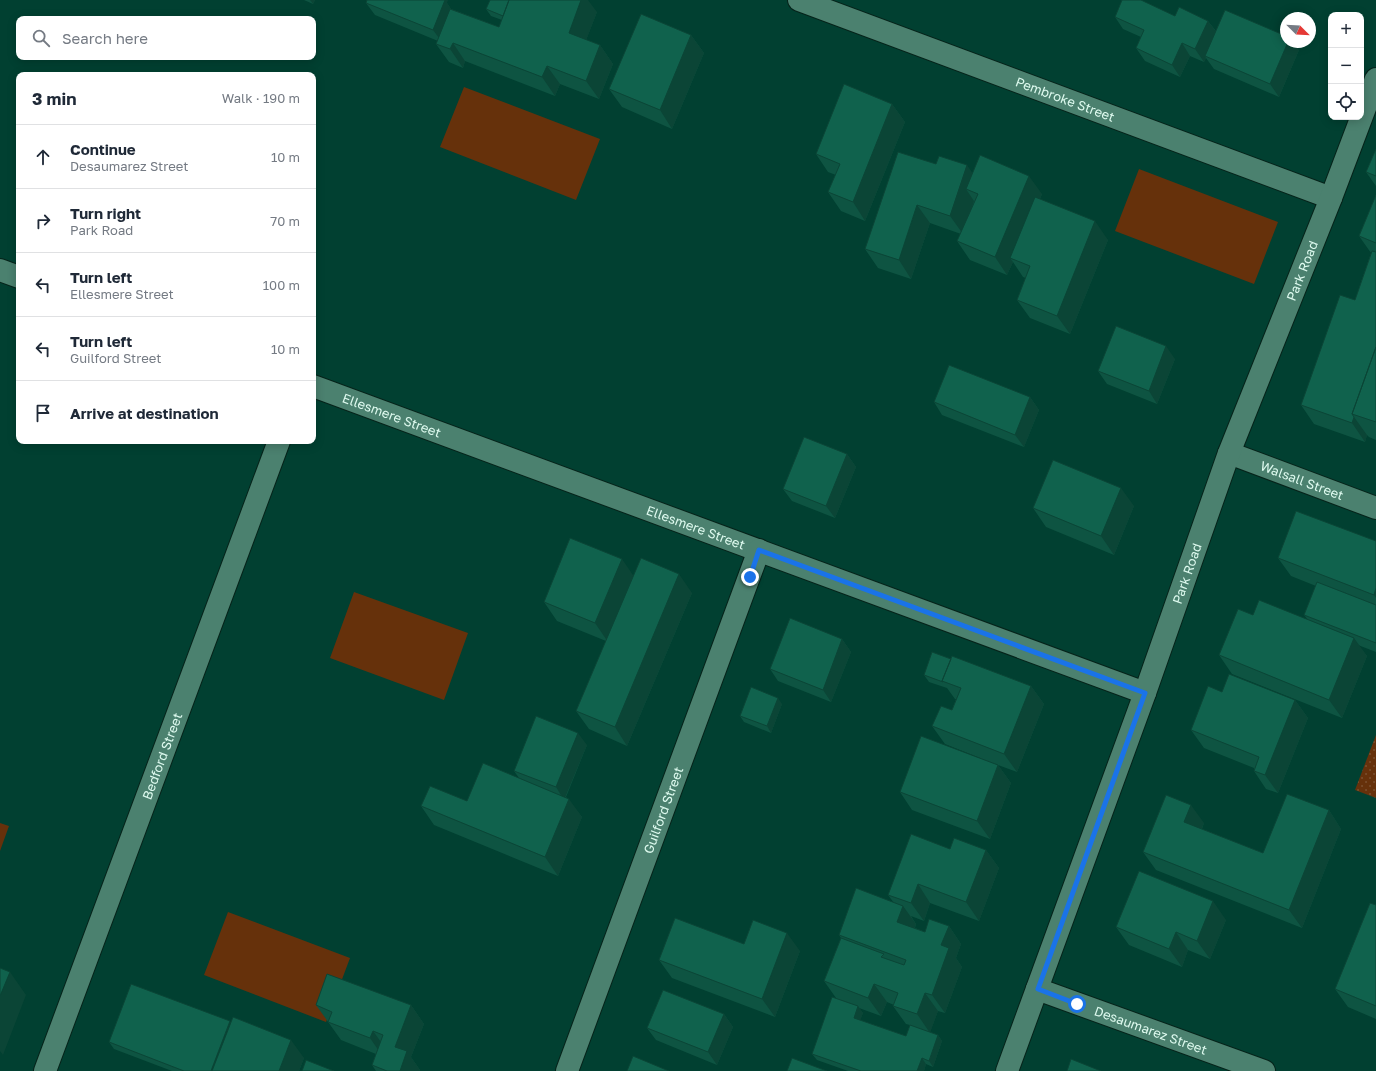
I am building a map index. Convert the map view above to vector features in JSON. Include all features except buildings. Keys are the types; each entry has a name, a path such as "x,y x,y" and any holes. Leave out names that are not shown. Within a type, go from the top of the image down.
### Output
{"street":[{"name":"Pembroke Street","path":"800,0 1331,198"},
{"name":"Park Road","path":"1007,1071 1145,693 1229,453 1331,198 1376,79"},
{"path":"0,270 16,276"},
{"name":"Ellesmere Street","path":"316,387 1145,693"},
{"name":"Bedford Street","path":"45,1071 278,444"},
{"name":"Walsall Street","path":"1229,453 1376,508"},
{"name":"Guilford Street","path":"567,1071 759,550"},
{"name":"Desaumarez Street","path":"1038,989 1264,1071"}],"shaded area":[{"path":"464,87 600,139 576,200 440,147"},
{"path":"1139,169 1278,222 1254,284 1115,231"},
{"path":"354,592 468,633 444,700 330,658"},
{"path":"1376,735 1376,798 1355,790"},
{"path":"0,823 9,826 0,851"},
{"path":"228,912 350,958 326,1022 204,975"}],"route":[{"path":"750,577 759,550 1145,693 1038,989 1077,1004"}]}
